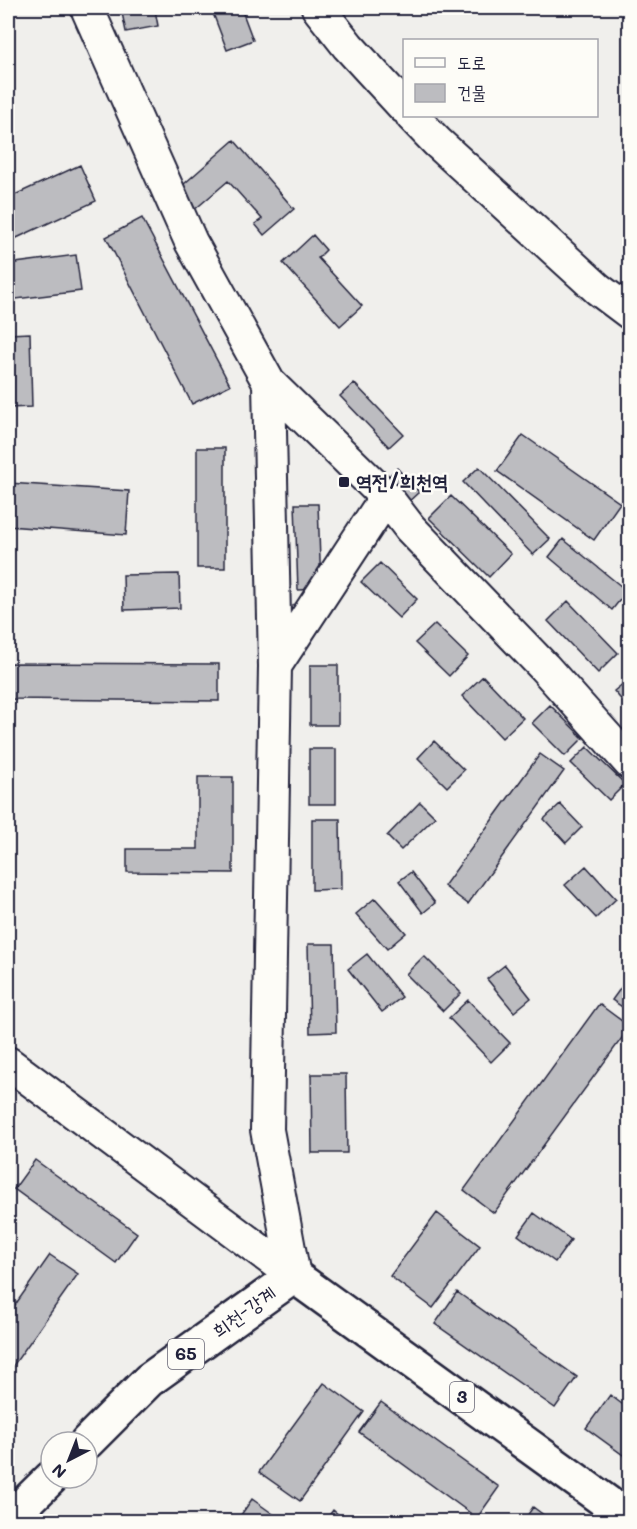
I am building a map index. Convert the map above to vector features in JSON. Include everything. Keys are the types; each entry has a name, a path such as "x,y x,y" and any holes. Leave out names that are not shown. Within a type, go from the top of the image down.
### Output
{"main road":[{"name":"희천-강계","path":"99,1430 149,1380 294,1276"},
{"name":"3","path":"294,1276 630,1519"},
{"path":"8,1520 39,1490"}],"street":[{"path":"87,8 191,242 269,383 386,497 410,528 544,666 630,763"},
{"path":"318,8 348,46 403,105"},
{"path":"413,117 437,142 598,289 630,313"},
{"path":"269,383 275,666 267,1130 294,1276"},
{"path":"275,666 386,497"},
{"path":"8,1063 294,1276"}],"building":[{"path":"121,8 170,8 155,10 158,26 126,32"},
{"path":"211,8 241,8 253,40 227,50"},
{"path":"234,140 294,209 264,235 255,224 262,219 228,181 193,211 176,191"},
{"path":"80,165 96,201 8,242 8,198"},
{"path":"142,218 230,385 192,404 106,237"},
{"path":"313,235 326,250 318,258 362,306 340,326 283,263"},
{"path":"76,255 81,291 8,300 8,264"},
{"path":"30,333 32,407 8,408 8,334"},
{"path":"354,383 403,434 389,447 340,396"},
{"path":"523,435 620,503 594,540 497,471"},
{"path":"197,448 225,448 225,568 197,568"},
{"path":"479,467 550,539 533,555 463,482"},
{"path":"397,468 419,492 406,504 384,481"},
{"path":"8,483 129,491 126,535 8,526"},
{"path":"451,496 511,554 489,577 429,518"},
{"path":"295,504 318,504 321,589 298,590"},
{"path":"563,539 627,591 612,610 549,557"},
{"path":"380,563 417,599 399,618 361,582"},
{"path":"179,574 180,608 124,610 123,575"},
{"path":"568,601 618,653 598,673 548,621"},
{"path":"435,624 468,656 449,676 415,643"},
{"path":"8,663 219,664 219,701 8,699"},
{"path":"310,665 338,665 338,725 310,725"},
{"path":"483,676 523,718 502,738 462,696"},
{"path":"630,678 630,710 614,691"},
{"path":"550,705 583,738 565,756 532,723"},
{"path":"434,741 464,770 447,787 418,758"},
{"path":"587,747 625,784 609,800 571,763"},
{"path":"309,749 336,749 336,804 309,804"},
{"path":"540,754 564,771 468,904 444,886"},
{"path":"198,777 233,777 233,873 127,872 127,849 198,849"},
{"path":"420,802 435,817 401,850 387,836"},
{"path":"560,804 582,827 566,843 544,819"},
{"path":"312,819 340,819 341,889 312,890"},
{"path":"586,866 616,899 596,918 565,885"},
{"path":"411,872 435,903 423,913 399,881"},
{"path":"375,898 406,933 387,949 356,914"},
{"path":"308,944 334,944 336,1032 310,1033"},
{"path":"367,954 402,997 382,1012 348,969"},
{"path":"424,956 461,993 443,1011 406,974"},
{"path":"505,965 531,998 514,1012 487,979"},
{"path":"630,975 630,1012 612,1000"},
{"path":"468,1000 510,1043 491,1062 449,1018"},
{"path":"599,1004 630,1027 494,1213 464,1190"},
{"path":"311,1074 346,1074 347,1153 312,1153"},
{"path":"35,1160 137,1233 116,1263 14,1189"},
{"path":"437,1213 480,1246 433,1308 390,1276"},
{"path":"534,1213 571,1240 555,1262 518,1235"},
{"path":"50,1255 78,1274 8,1373 8,1315"},
{"path":"457,1292 577,1377 555,1408 435,1324"},
{"path":"324,1383 364,1412 300,1501 259,1472"},
{"path":"610,1395 630,1410 630,1460 586,1428"},
{"path":"381,1402 499,1487 477,1518 359,1432"},
{"path":"252,1499 283,1521 236,1522"},
{"path":"533,1507 553,1522 523,1522"},
{"path":"333,1510 347,1522 324,1522"}],"place":[{"name":"역전/희천역","path":"344,482"}]}
